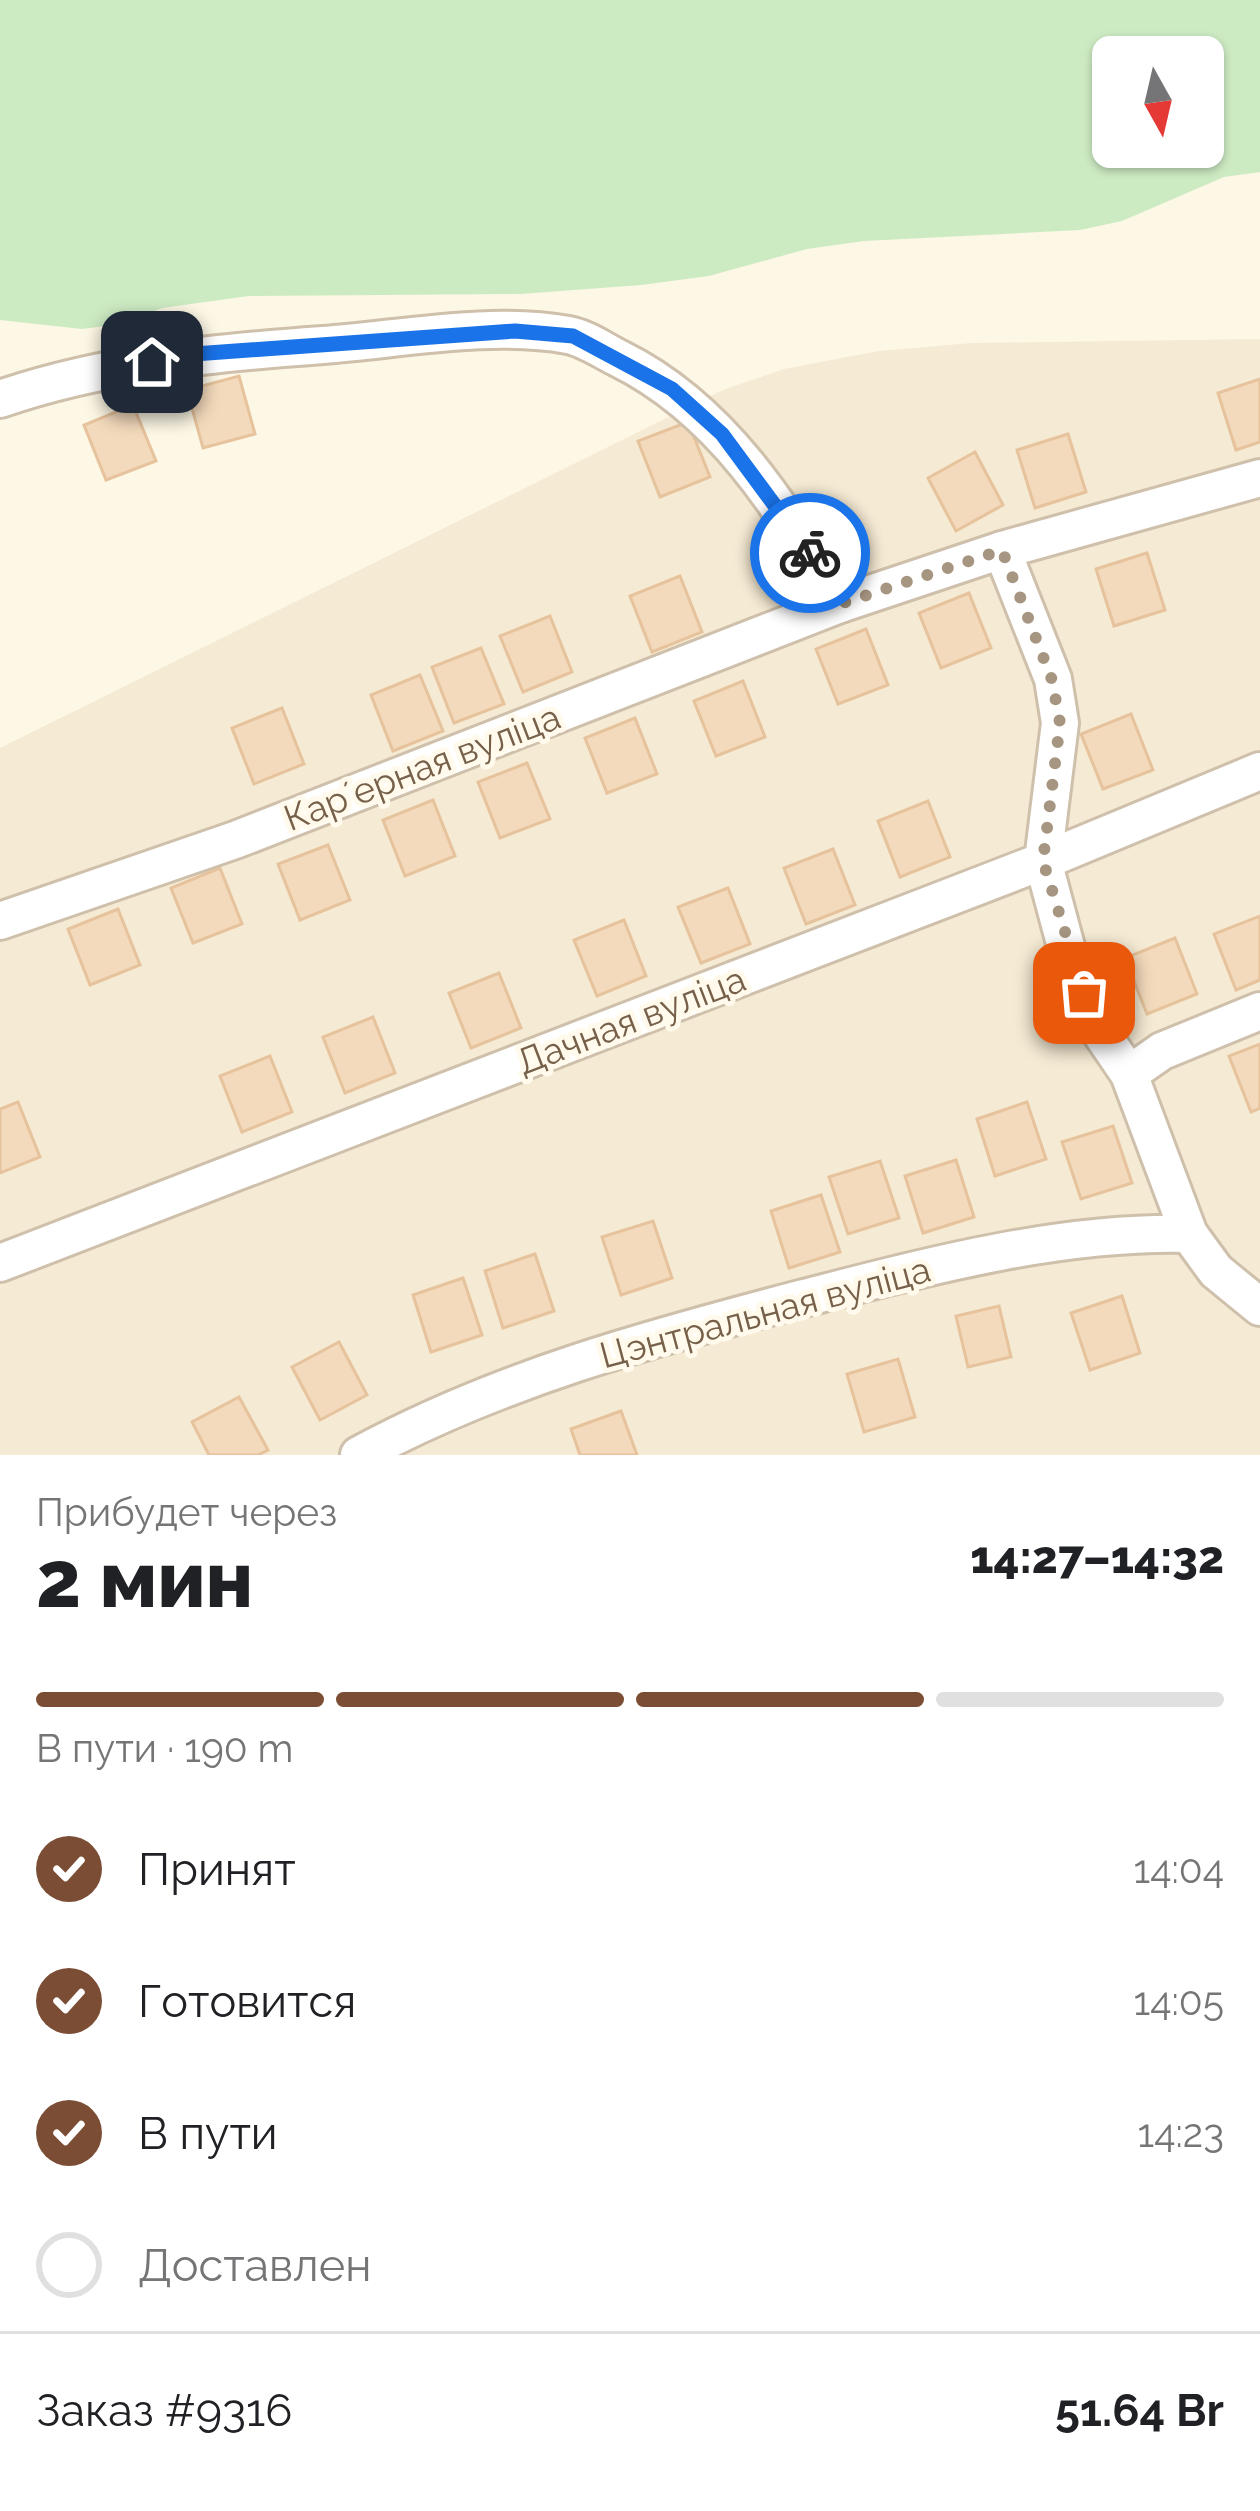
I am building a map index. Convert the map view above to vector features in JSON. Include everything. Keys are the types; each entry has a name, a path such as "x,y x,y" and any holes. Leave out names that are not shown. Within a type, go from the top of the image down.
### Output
{"street":[{"path":"0,398 67,377 194,354 515,331 573,336 672,389 722,434 767,491 840,604"},
{"name":"Карʼерная вуліца","path":"0,921 235,840 840,604 1002,550 1260,478"},
{"path":"1002,550 1052,680 1060,723 1043,861 1070,958 1097,1027 1129,1074 1189,1234 1216,1270 1260,1307"},
{"name":"Дачная вуліца","path":"0,1263 1043,861 1260,771"},
{"path":"1129,1074 1162,1051 1260,1011"},
{"name":"Цэнтральная вуліца","path":"359,1455 482,1397 662,1335 908,1271 1128,1233 1189,1234"}],"shaded area":[{"path":"1260,339 1260,1455 0,1455 0,748 723,390 784,369 879,351 972,343"}],"green space":[{"path":"0,0 1260,0 1260,172 1224,177 1122,221 1080,230 864,241 807,249 709,276 641,285 520,294 249,296 162,308 120,324 82,329 0,320"}],"building":[{"path":"239,376 255,434 203,448 187,390"},
{"path":"1260,379 1260,442 1236,450 1218,393"},
{"path":"133,405 156,461 106,480 84,425"},
{"path":"688,422 710,477 660,497 638,441"},
{"path":"1068,434 1086,492 1035,508 1017,450"},
{"path":"975,452 1003,505 956,531 928,478"},
{"path":"1147,553 1165,610 1114,626 1096,569"},
{"path":"680,576 702,632 652,652 630,596"},
{"path":"969,593 991,648 941,668 919,613"},
{"path":"550,616 572,672 523,692 500,636"},
{"path":"866,629 888,685 838,704 816,649"},
{"path":"481,648 504,704 454,723 432,667"},
{"path":"420,675 443,731 393,751 371,695"},
{"path":"743,681 765,737 716,756 694,701"},
{"path":"282,708 304,764 254,784 232,728"},
{"path":"1131,714 1153,770 1103,789 1081,734"},
{"path":"635,718 657,774 607,793 585,738"},
{"path":"527,763 550,819 500,838 478,782"},
{"path":"433,800 455,856 405,876 383,820"},
{"path":"928,801 950,857 900,877 878,821"},
{"path":"328,845 350,900 300,920 278,864"},
{"path":"833,849 855,905 806,924 784,868"},
{"path":"220,868 242,924 193,943 171,888"},
{"path":"728,888 750,944 701,963 678,907"},
{"path":"118,909 140,965 90,985 68,929"},
{"path":"1260,916 1260,980 1236,990 1214,934"},
{"path":"624,920 646,976 597,996 574,940"},
{"path":"1175,938 1197,994 1147,1014 1125,958"},
{"path":"499,973 521,1028 471,1048 449,993"},
{"path":"373,1017 395,1073 345,1093 323,1037"},
{"path":"1260,1044 1260,1108 1251,1112 1229,1056"},
{"path":"270,1056 292,1112 242,1132 220,1076"},
{"path":"18,1102 40,1157 0,1173 0,1109"},
{"path":"1027,1102 1046,1159 995,1176 977,1119"},
{"path":"1113,1126 1132,1183 1081,1199 1062,1142"},
{"path":"956,1160 974,1217 923,1233 905,1176"},
{"path":"880,1161 899,1218 848,1234 829,1177"},
{"path":"821,1195 840,1252 789,1268 771,1211"},
{"path":"653,1221 672,1278 621,1295 602,1237"},
{"path":"535,1254 554,1311 503,1328 485,1271"},
{"path":"463,1278 482,1335 431,1352 413,1295"},
{"path":"1122,1296 1140,1353 1090,1370 1071,1313"},
{"path":"999,1306 1011,1357 968,1367 956,1316"},
{"path":"339,1342 367,1395 320,1420 292,1367"},
{"path":"898,1359 915,1417 864,1432 847,1374"},
{"path":"239,1397 268,1450 258,1455 209,1455 192,1422"},
{"path":"621,1411 637,1455 580,1455 571,1429"}],"way so far":[{"path":"810,553 840,604 1002,550 1052,680 1060,723 1043,861 1084,993"}],"route":[{"path":"152,362 194,354 515,331 573,336 672,389 722,434 810,553"}]}
